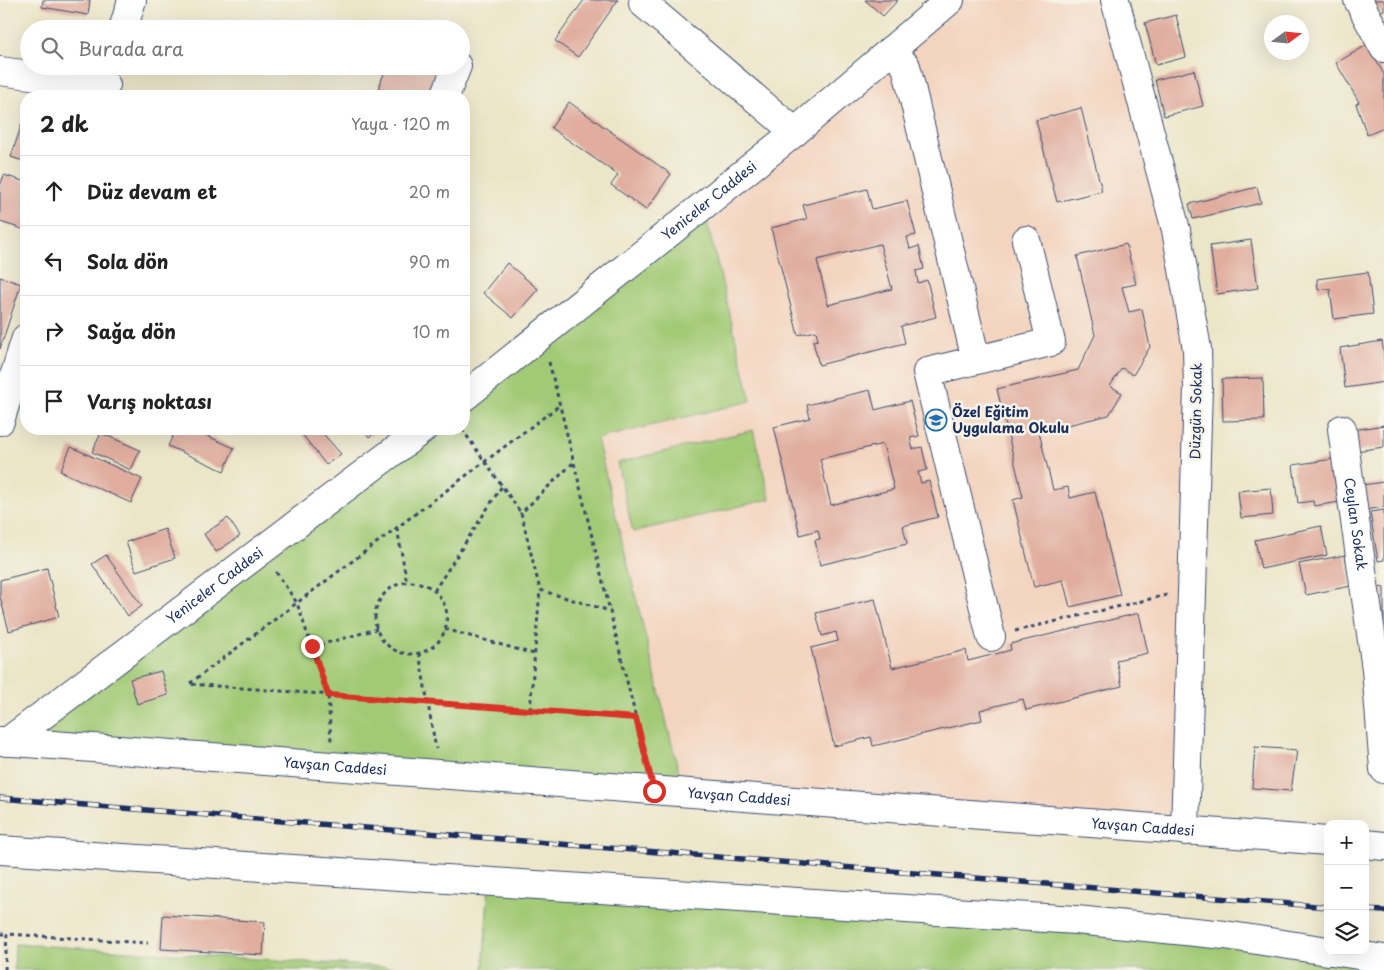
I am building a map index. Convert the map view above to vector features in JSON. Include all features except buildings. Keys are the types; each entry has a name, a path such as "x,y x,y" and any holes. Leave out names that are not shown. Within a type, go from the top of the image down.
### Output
{"street":[{"path":"126,20 132,0"},
{"name":"Yeniceler Caddesi","path":"470,392 795,132 950,0"},
{"name":"Düzgün Sokak","path":"1115,0 1176,230 1197,349 1198,386 1185,831"},
{"path":"1358,0 1384,48"},
{"path":"643,3 795,132"},
{"path":"890,50 906,66 976,360"},
{"path":"0,71 20,73"},
{"path":"36,75 107,83"},
{"path":"447,90 453,75"},
{"path":"991,637 927,372 1050,342 1026,240"},
{"path":"0,421 20,357"},
{"name":"Ceylan Sokak","path":"1342,430 1376,669 1384,769"},
{"name":"Yeniceler Caddesi","path":"4,742 415,435"},
{"name":"Yavşan Caddesi","path":"4,742 1324,841"},
{"path":"1369,844 1384,846"},
{"path":"0,850 1076,920 1224,935 1324,950"},
{"path":"1358,955 1384,959"}],"path":[{"path":"542,334 654,791"},
{"path":"560,405 188,684 636,718"},
{"path":"466,435 521,513 540,590 530,710"},
{"path":"521,513 574,463"},
{"path":"434,591 502,486"},
{"path":"397,528 407,583"},
{"path":"261,550 297,603 312,646 328,695 333,766"},
{"path":"407,583 421,584 434,591 445,608 445,629 438,642 426,651 419,653 410,654 393,650 380,637 377,629 376,611 384,595 398,585 407,583"},
{"path":"991,637 1192,589"},
{"path":"540,590 610,611"},
{"path":"312,646 377,629"},
{"path":"445,629 534,654"},
{"path":"419,653 440,774"},
{"path":"0,934 148,943"},
{"path":"5,970 7,934"}],"shaded area":[{"name":"Özel Eğitim Uygulama Okulu","path":"950,0 1115,0 1190,306 1185,831 684,793 597,439 751,401 703,205"}],"green space":[{"path":"703,205 751,401 597,439 684,793 7,742 415,435 470,435 470,392"},
{"path":"753,430 770,499 633,532 617,463"},
{"path":"489,881 1076,920 1384,970 483,970"},
{"path":"15,944 422,969 422,970 14,970"}],"railway":[{"path":"0,798 1324,907"},
{"path":"1369,910 1384,911"}],"place":[{"name":"Özel Eğitim Uygulama Okulu","path":"936,420"}],"route":[{"path":"312,646 328,695 636,718 654,791"}]}
